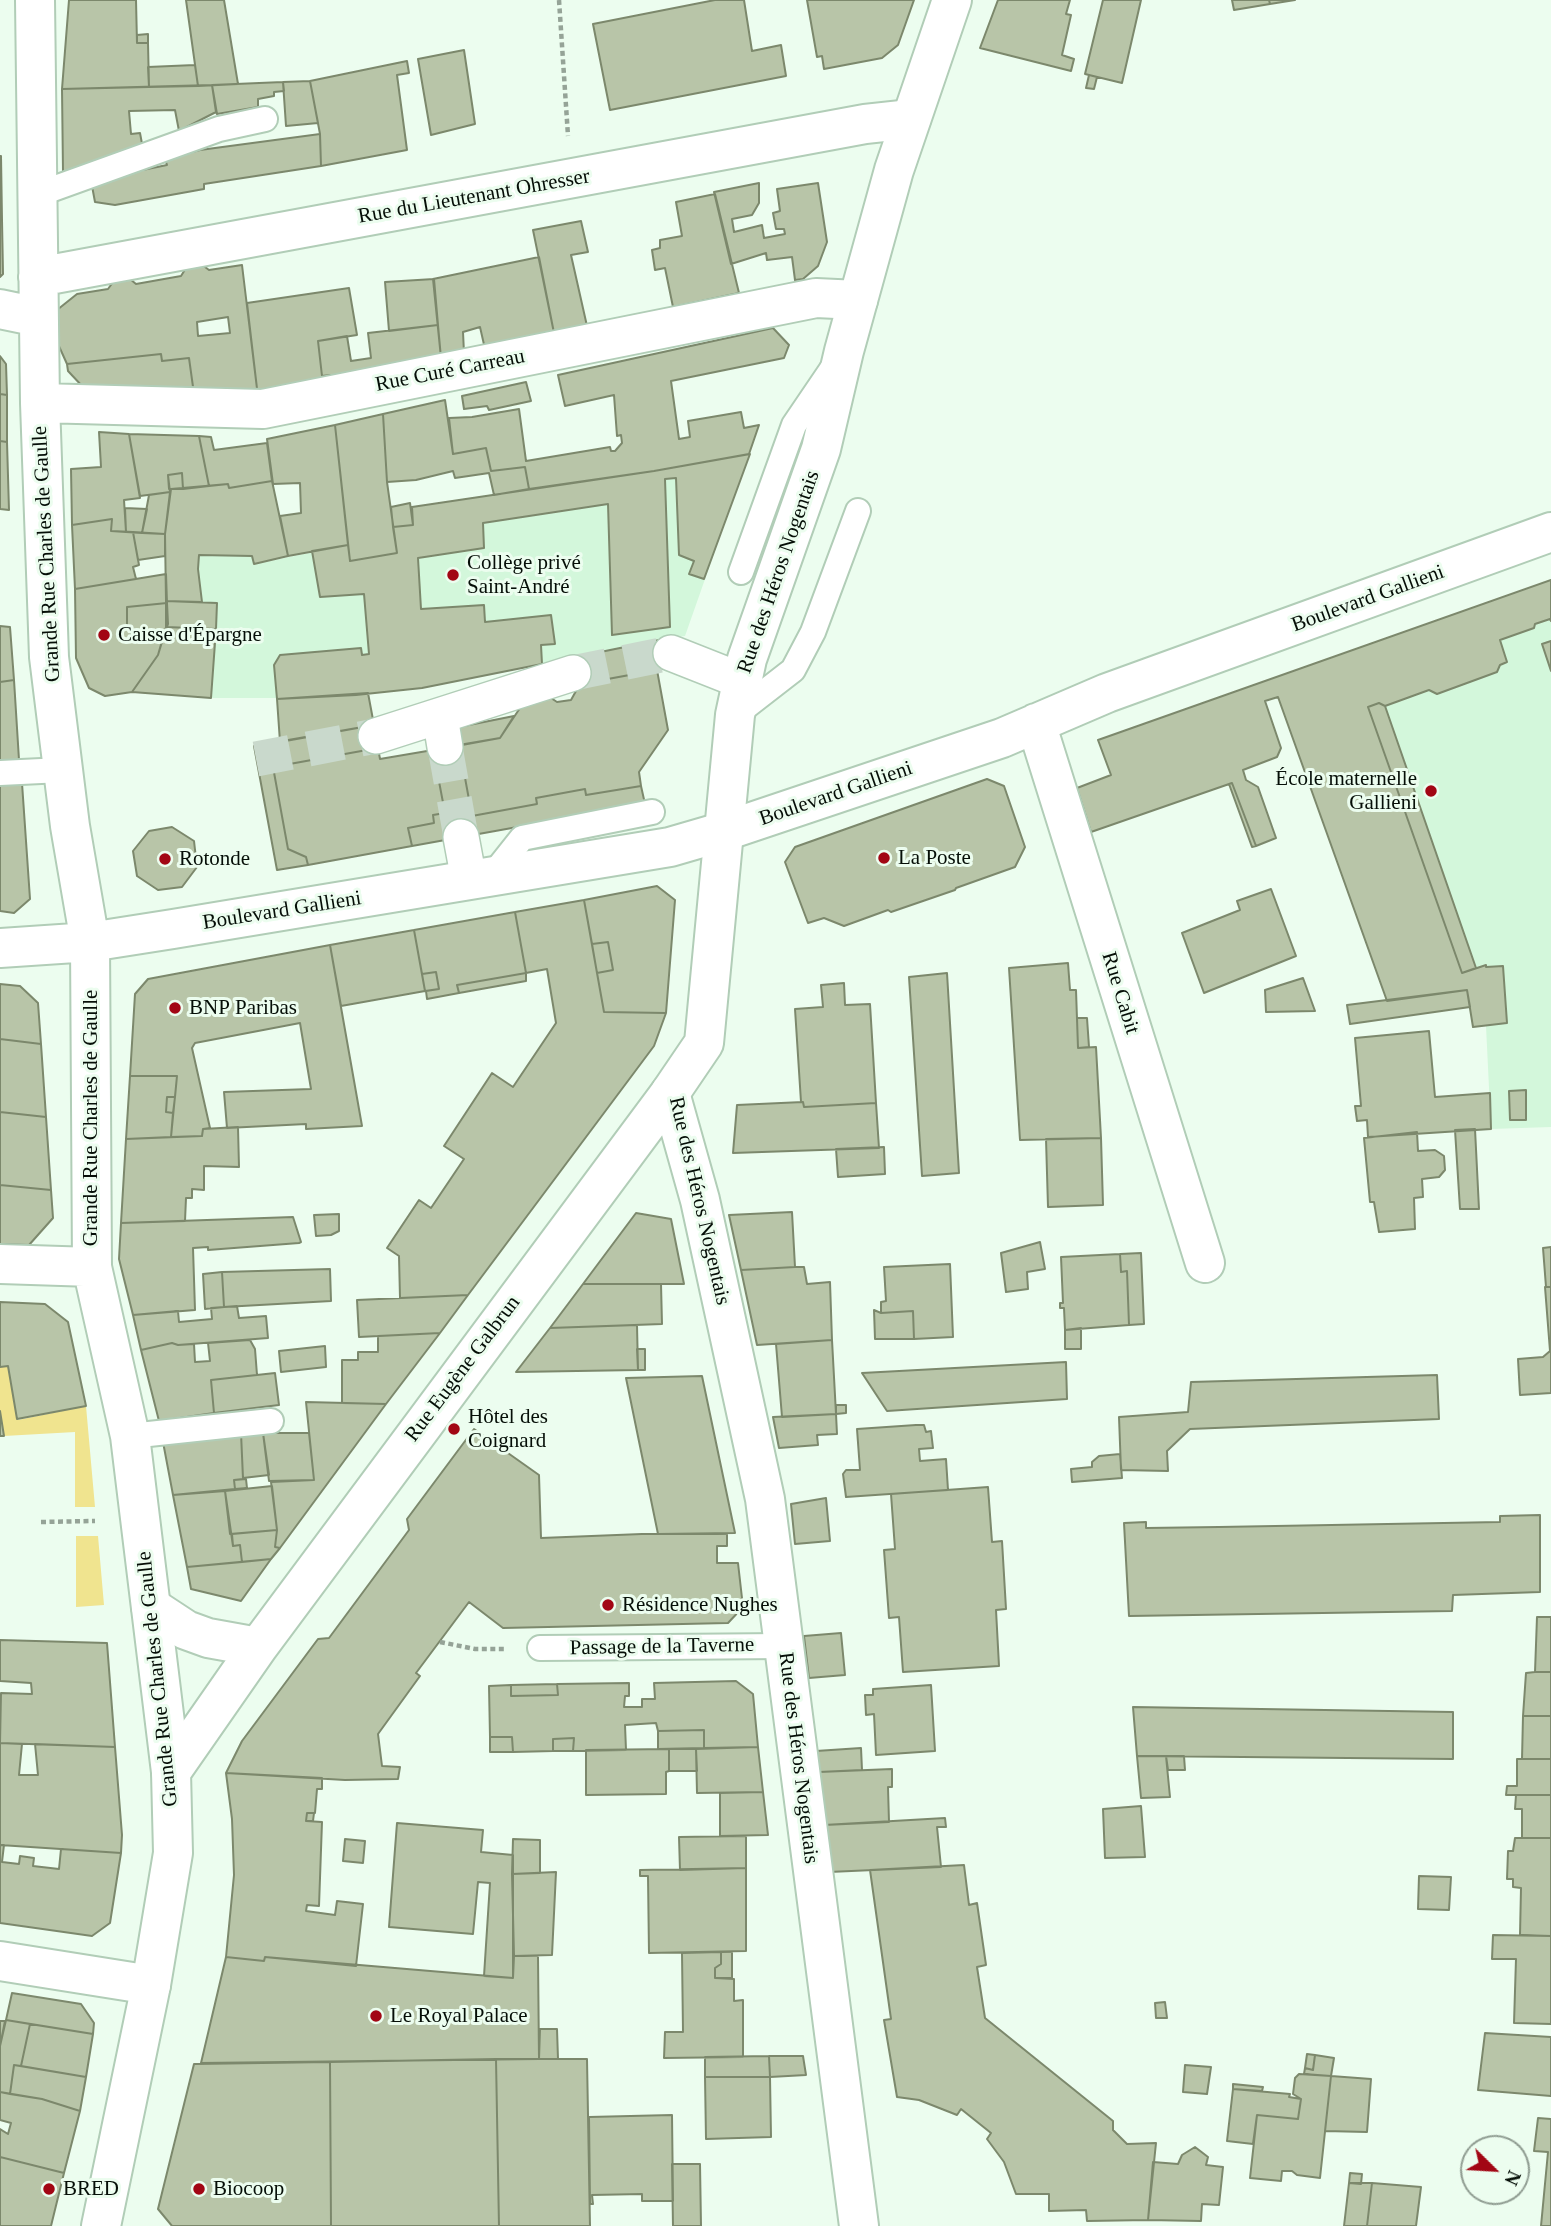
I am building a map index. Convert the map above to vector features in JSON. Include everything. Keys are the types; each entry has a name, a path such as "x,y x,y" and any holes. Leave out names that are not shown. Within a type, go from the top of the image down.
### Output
{"street":[{"name":"Grande Rue Charles de Gaulle","path":"35,0 38,317 49,657 62,770 90,942 92,1267 130,1436 171,1772 173,1853 151,1985 101,2226"},
{"name":"Rue des Héros Nogentais","path":"859,2226 762,1485 700,1200 670,1093 704,1043 738,698 747,659 821,449 844,351 894,170 952,0"},
{"name":"Rue du Lieutenant Ohresser","path":"38,277 865,124 911,119"},
{"name":"Rue Curé Carreau","path":"40,403 263,409 816,298 858,300"},
{"path":"0,309 38,317"},
{"name":"Boulevard Gallieni","path":"0,948 90,942 670,846 725,831 1002,738 1120,688 1551,532"},
{"path":"671,653 738,698"},
{"path":"376,736 443,732 573,673"},
{"name":"Rue Cabit","path":"1036,723 1205,1263"},
{"path":"461,837 480,878"},
{"name":"Rue Eugène Galbrun","path":"171,1772 258,1647 670,1093"},
{"path":"0,1264 92,1267"},
{"path":"151,1607 186,1630 208,1639 258,1647"},
{"path":"0,1961 151,1985"}],"lane":[{"path":"36,195 219,129 265,119"},
{"path":"741,572 794,425 844,351"},
{"path":"738,698 793,670 813,632 858,511"},
{"path":"0,773 62,770"},
{"path":"480,878 522,838 652,812"},
{"path":"130,1436 271,1421"},
{"name":"Passage de la Taverne","path":"540,1648 784,1646"}],"path":[{"path":"559,0 571,179"},
{"path":"41,1522 96,1521"},
{"path":"440,1642 475,1649"}],"shaded area":[{"name":"Collège privé Saint-André","path":"749,454 685,636 422,688 302,698 211,698 217,603 202,602 199,555 252,556 255,564 348,545 413,525 412,507"},
{"name":"École maternelle Gallieni","path":"1551,580 1551,1127 1491,1129 1486,1026 1473,1027 1467,990 1387,1001 1278,697"},
{"path":"8,1366 18,1420 86,1406 95,1507 75,1507 75,1432 4,1436 0,1411 0,1367"},
{"path":"76,1536 98,1536 104,1605 76,1607"}],"building":[{"path":"69,0 136,0 137,43 148,43 149,87 62,89"},
{"path":"186,0 224,0 238,84 198,86"},
{"path":"715,0 744,0 752,51 781,45 786,76 610,110 593,24"},
{"path":"807,0 914,0 898,45 882,58 824,69 822,56 817,57"},
{"path":"998,0 1070,0 1066,14 1071,15 1062,55 1074,59 1071,71 980,48"},
{"path":"1103,0 1141,0 1122,83 1085,74"},
{"path":"1232,0 1269,0 1270,4 1234,10"},
{"path":"1269,0 1295,0 1270,4"},
{"path":"148,34 148,43 137,43 137,35"},
{"path":"464,50 475,124 431,135 418,59"},
{"path":"407,61 409,73 397,75 407,150 321,166 320,134 310,81"},
{"path":"195,65 198,86 149,87 148,67"},
{"path":"1089,75 1097,77 1094,89 1086,88"},
{"path":"310,81 318,123 286,126 283,82"},
{"path":"283,82 284,91 258,99 258,107 217,114 212,85"},
{"path":"212,85 216,112 179,131 175,110 129,111 131,134 140,133 143,149 63,172 62,89"},
{"path":"320,134 321,166 204,184 204,189 115,205 95,202 92,186 118,175 167,165 165,159 200,150"},
{"path":"1,156 2,220 0,220"},
{"path":"759,183 759,203 752,215 732,219 734,232 762,225 764,238 785,234 784,229 776,229 773,213 780,211 777,189 818,183 827,242 818,266 803,279 795,280 792,257 767,260 766,253 731,264 714,192"},
{"path":"715,194 739,293 673,307 665,268 655,270 652,250 660,248 660,240 682,236 676,202"},
{"path":"0,220 3,274 0,277"},
{"path":"581,221 588,252 571,255 587,326 554,333 533,230"},
{"path":"539,257 554,333 485,349 480,327 463,332 464,353 441,358 433,279"},
{"path":"201,264 209,270 242,265 258,397 194,394 189,358 162,361 161,354 67,364 58,344 57,310 77,294 108,289 113,282 130,279 136,284 181,276 186,268","holes":["228,317 230,333 198,336 197,322"]},
{"path":"434,279 438,325 389,331 385,282"},
{"path":"349,288 357,335 318,341 322,376 330,375 331,383 258,397 247,303"},
{"path":"438,325 441,358 331,383 330,375 322,376 318,341 347,336 351,361 371,358 368,333"},
{"path":"773,328 789,345 784,358 671,381 679,439 690,437 688,421 741,412 744,428 759,425 749,454 529,489 525,467 491,471 486,448 453,454 449,418 519,409 526,461 610,447 611,451 615,451 622,443 621,435 617,436 614,395 565,406 558,375"},
{"path":"161,354 162,361 189,358 194,394 83,387 68,371 67,364"},
{"path":"0,356 6,364 7,395 0,394"},
{"path":"526,382 531,401 489,410 487,406 464,409 462,396"},
{"path":"0,394 7,395 7,442 0,441"},
{"path":"445,400 453,454 486,448 491,471 525,467 529,489 494,495 489,473 455,478 453,471 416,480 387,482 383,414"},
{"path":"383,414 387,482 397,553 350,561 335,425"},
{"path":"335,425 348,545 288,556 280,516 301,513 300,483 273,484 267,439"},
{"path":"99,432 129,434 140,498 124,500 126,532 111,531 112,519 72,525 71,469 101,467"},
{"path":"129,434 199,436 209,486 183,489 182,473 168,475 170,492 140,496"},
{"path":"199,436 211,437 214,450 267,443 272,481 229,488 228,484 209,486"},
{"path":"0,441 7,442 9,510 0,509"},
{"path":"750,454 704,579 689,574 694,561 679,555 676,478 665,479 670,627 612,635 608,504 483,523 484,548 418,558 421,609 484,605 485,622 551,615 555,644 541,645 542,664 422,688 277,699 274,665 280,655 361,648 362,655 369,654 364,594 320,597 312,551 348,545 350,561 397,553 393,527 413,525 412,507"},
{"path":"182,473 183,489 169,489 168,475"},
{"path":"272,481 288,556 254,564 252,556 199,555 202,602 166,601 165,534 171,489 228,484 229,488"},
{"path":"170,492 165,534 142,533 149,495"},
{"path":"410,503 413,525 393,527 391,507"},
{"path":"125,508 147,509 142,533 126,532"},
{"path":"112,519 111,531 133,532 139,565 133,567 136,579 75,589 72,525"},
{"path":"133,532 165,534 165,556 138,560"},
{"name":"Caisse d'Épargne","path":"166,574 167,603 127,607 127,628 133,637 162,642 158,655 132,692 105,696 89,688 76,658 75,589"},
{"path":"1551,580 1551,621 1550,619 1535,624 1534,628 1500,640 1507,662 1500,665 1497,672 1437,694 1429,690 1385,706 1379,703 1368,707 1462,973 1486,965 1503,966 1507,1023 1473,1027 1467,990 1387,1001 1278,697 1265,701 1281,748 1277,757 1243,770 1246,780 1258,787 1276,838 1256,846 1232,783 1091,832 1077,788 1111,775 1098,740"},
{"path":"166,601 217,603 216,629 166,627"},
{"path":"167,603 168,624 162,642 133,637 127,628 127,607"},
{"path":"0,626 10,627 14,680 0,682"},
{"path":"166,627 216,629 211,698 132,692 158,655"},
{"path":"669,638 673,667 575,685 571,658"},
{"path":"1551,641 1551,671 1542,644"},
{"path":"657,670 668,730 639,772 641,786 586,795 585,789 536,798 537,804 472,816 459,745 500,738 520,708 548,696 557,702 571,700 576,691 575,685"},
{"path":"14,680 19,760 0,761 0,682"},
{"path":"368,693 374,725 280,742 277,699"},
{"path":"1379,703 1385,706 1476,968 1462,973 1368,707"},
{"path":"514,716 500,738 462,745 459,727"},
{"path":"374,725 378,748 273,767 288,849 306,857 308,865 277,870 254,746"},
{"path":"459,745 472,816 537,804 536,798 585,789 586,795 641,786 645,804 412,846 408,828 434,823 433,815 445,813 433,750"},
{"path":"378,748 380,759 433,750 445,813 433,815 434,823 408,828 412,846 308,865 306,857 288,849 273,767"},
{"path":"987,779 1004,786 1025,847 1015,867 955,890 844,926 824,918 808,923 785,862 795,847"},
{"path":"22,783 30,899 14,913 0,911 0,784"},
{"path":"1232,783 1256,846 1252,847 1229,784"},
{"name":"Rotonde","path":"172,827 194,841 197,867 182,887 158,890 137,876 133,851 149,831"},
{"path":"657,886 675,900 666,1013 604,1012 597,973 613,970 608,942 592,944 584,900"},
{"path":"1271,889 1296,956 1204,993 1182,933 1240,910 1237,901"},
{"path":"584,900 604,1012 666,1013 654,1046 468,1295 400,1298 399,1256 387,1248 419,1200 431,1208 464,1159 444,1146 492,1073 513,1087 556,1023 547,969 526,973 515,912"},
{"path":"515,912 526,973 457,985 459,993 427,999 426,991 439,989 436,972 422,974 414,930"},
{"path":"414,930 425,991 341,1006 330,945"},
{"path":"608,942 613,970 597,973 592,944"},
{"path":"330,945 362,1126 306,1129 306,1124 227,1128 224,1092 311,1089 300,1023 195,1043 192,1048 210,1128 203,1129 202,1136 171,1137 177,1076 130,1076 135,994 148,979"},
{"path":"1068,963 1070,990 1076,990 1078,1048 1096,1047 1101,1138 1020,1140 1009,968"},
{"path":"436,972 439,989 425,991 422,974"},
{"path":"526,973 526,981 459,993 457,985"},
{"path":"947,973 959,1173 922,1176 909,977"},
{"path":"1303,978 1315,1011 1266,1012 1265,990"},
{"path":"844,983 845,1005 870,1004 876,1103 804,1107 801,1102 795,1009 823,1007 821,985"},
{"path":"0,984 20,986 38,1003 41,1044 0,1039"},
{"path":"1467,990 1470,1007 1350,1024 1347,1005"},
{"path":"1077,1018 1087,1018 1089,1047 1078,1048"},
{"path":"1429,1031 1435,1097 1490,1093 1491,1129 1368,1137 1367,1120 1357,1121 1355,1106 1361,1106 1355,1038"},
{"path":"0,1039 41,1044 46,1117 0,1112"},
{"path":"130,1076 177,1076 175,1097 167,1097 166,1112 173,1113 171,1137 126,1139"},
{"path":"1526,1090 1526,1120 1510,1120 1509,1091"},
{"path":"167,1097 175,1097 173,1113 166,1112"},
{"path":"803,1102 804,1107 876,1103 879,1148 733,1153 737,1105"},
{"path":"0,1112 46,1117 51,1190 0,1185"},
{"path":"238,1127 239,1167 204,1166 204,1190 192,1189 192,1198 186,1198 185,1221 121,1223 126,1139 202,1136 203,1129"},
{"path":"1475,1129 1479,1209 1460,1209 1455,1130"},
{"path":"1417,1132 1418,1151 1435,1150 1444,1156 1445,1170 1439,1177 1422,1179 1423,1197 1414,1198 1415,1229 1379,1232 1374,1202 1370,1202 1364,1138"},
{"path":"1101,1138 1103,1205 1048,1207 1046,1139"},
{"path":"884,1147 885,1174 838,1177 836,1149"},
{"path":"0,1185 51,1190 53,1218 29,1245 0,1244"},
{"path":"792,1212 795,1267 741,1270 729,1215"},
{"path":"636,1213 671,1219 684,1284 583,1284"},
{"path":"339,1214 339,1231 331,1235 316,1236 314,1215"},
{"path":"293,1217 301,1242 299,1243 208,1250 208,1247 193,1248 195,1310 133,1315 119,1259 121,1223"},
{"path":"1040,1242 1045,1269 1027,1272 1028,1289 1006,1292 1001,1253"},
{"path":"1551,1247 1551,1287 1546,1287 1543,1248"},
{"path":"1141,1253 1144,1324 1129,1325 1127,1271 1121,1272 1120,1254"},
{"path":"1120,1254 1121,1272 1127,1271 1129,1325 1065,1330 1064,1308 1060,1308 1060,1303 1063,1303 1061,1257"},
{"path":"950,1264 953,1337 914,1339 913,1311 881,1313 881,1302 886,1301 884,1267"},
{"path":"804,1267 807,1284 830,1282 832,1340 757,1345 741,1270"},
{"path":"330,1269 331,1301 224,1307 222,1272"},
{"path":"222,1272 224,1307 205,1309 203,1274"},
{"path":"583,1284 661,1284 662,1324 550,1328"},
{"path":"1545,1287 1551,1287 1551,1393 1520,1395 1518,1359 1543,1357 1550,1351"},
{"path":"468,1295 440,1333 359,1337 357,1300"},
{"path":"0,1302 45,1304 68,1322 86,1406 17,1419 8,1366 0,1367"},
{"path":"237,1306 239,1318 266,1316 268,1338 178,1345 172,1343 141,1350 133,1315 178,1311 179,1322 212,1319 211,1308"},
{"path":"874,1310 881,1313 913,1311 914,1339 875,1339"},
{"path":"637,1325 638,1370 516,1372 550,1328"},
{"path":"1081,1328 1081,1349 1065,1349 1065,1330"},
{"path":"440,1333 386,1404 342,1403 342,1360 358,1360 358,1352 378,1352 378,1336"},
{"path":"250,1340 255,1349 257,1375 211,1380 214,1413 159,1421 141,1350 172,1343 194,1344 195,1362 210,1361 208,1343"},
{"path":"832,1340 836,1414 782,1417 776,1344"},
{"path":"325,1346 326,1367 281,1372 279,1351"},
{"path":"637,1349 645,1349 645,1370 638,1370"},
{"path":"1066,1362 1067,1399 887,1411 862,1373"},
{"path":"275,1373 279,1405 214,1413 211,1380"},
{"path":"1437,1375 1439,1419 1190,1429 1167,1451 1168,1471 1121,1470 1119,1417 1188,1412 1191,1382"},
{"path":"702,1376 735,1533 658,1534 626,1378"},
{"path":"306,1402 386,1404 280,1548 275,1547 277,1530 271,1482 314,1480"},
{"path":"836,1405 846,1405 846,1413 836,1414"},
{"path":"0,1411 4,1436 0,1436"},
{"path":"836,1414 837,1434 817,1435 818,1445 779,1448 773,1417"},
{"path":"924,1425 926,1432 931,1431 933,1448 919,1449 920,1461 946,1459 948,1490 846,1497 843,1474 846,1470 860,1470 857,1429"},
{"name":"Résidence Nughes","path":"474,1429 539,1475 541,1538 727,1534 727,1546 717,1546 717,1563 738,1563 743,1607 728,1623 503,1628 469,1602 416,1673 420,1676 378,1734 382,1766 400,1767 398,1779 345,1780 226,1773 242,1741 318,1639 329,1638 409,1530 407,1519"},
{"path":"241,1433 263,1433 269,1475 243,1478"},
{"path":"241,1433 243,1479 234,1480 235,1489 173,1495 163,1442"},
{"path":"263,1433 309,1433 314,1480 269,1481"},
{"path":"1120,1454 1122,1478 1072,1482 1071,1469 1092,1467 1092,1462 1099,1456"},
{"path":"246,1479 247,1488 235,1489 234,1480"},
{"path":"272,1486 277,1530 230,1534 225,1491"},
{"path":"988,1487 992,1542 1002,1541 1006,1609 996,1610 999,1666 903,1672 899,1617 889,1618 884,1550 895,1549 891,1494"},
{"path":"225,1491 233,1546 240,1545 242,1562 187,1567 173,1495"},
{"path":"826,1498 830,1541 795,1544 791,1504"},
{"path":"1540,1515 1540,1592 1453,1595 1452,1611 1129,1616 1124,1523 1146,1522 1146,1528 1500,1522 1500,1516"},
{"path":"277,1530 275,1547 280,1548 271,1559 242,1562 240,1545 233,1546 232,1534"},
{"path":"271,1559 241,1601 191,1589 187,1567"},
{"path":"1537,1617 1551,1617 1551,1672 1535,1672"},
{"path":"841,1633 845,1675 809,1678 804,1636"},
{"path":"0,1640 107,1643 115,1747 0,1743 1,1693 32,1694 31,1683 0,1681"},
{"path":"1551,1672 1551,1716 1523,1716 1526,1673"},
{"path":"736,1681 753,1694 758,1747 704,1748 704,1730 658,1731 656,1723 625,1725 626,1750 573,1751 574,1738 553,1739 553,1751 513,1752 512,1737 490,1737 489,1686 511,1685 511,1696 558,1695 557,1684 629,1683 629,1696 625,1696 624,1707 642,1707 642,1699 655,1699 654,1683"},
{"path":"557,1684 558,1695 511,1696 511,1685"},
{"path":"931,1685 935,1751 876,1755 874,1714 866,1715 865,1695 873,1695 873,1689"},
{"path":"1133,1707 1453,1712 1453,1759 1137,1756"},
{"path":"1523,1716 1551,1716 1551,1759 1522,1759"},
{"path":"704,1730 704,1748 658,1749 658,1731"},
{"path":"490,1737 512,1737 513,1752 490,1752"},
{"path":"574,1738 573,1751 553,1751 553,1739"},
{"path":"0,1743 22,1744 19,1775 38,1775 35,1744 115,1747 121,1853 0,1845"},
{"path":"758,1747 763,1792 697,1793 696,1749"},
{"path":"861,1748 862,1770 819,1772 816,1751"},
{"path":"669,1749 696,1749 697,1771 669,1771"},
{"path":"669,1749 666,1794 586,1795 586,1750"},
{"path":"1137,1756 1166,1756 1170,1797 1141,1798"},
{"path":"1166,1756 1184,1756 1185,1770 1168,1770"},
{"path":"1517,1759 1551,1759 1551,1795 1506,1795 1507,1786 1517,1786"},
{"path":"892,1769 892,1787 888,1787 889,1822 824,1825 819,1772"},
{"path":"226,1773 322,1778 322,1789 317,1789 315,1813 307,1813 306,1821 322,1822 319,1906 307,1905 306,1911 335,1915 337,1901 363,1904 356,1966 265,1957 264,1961 226,1957 234,1875 232,1819"},
{"path":"763,1792 768,1835 720,1836 720,1793"},
{"path":"1516,1795 1551,1795 1551,1838 1522,1838 1522,1809 1515,1809"},
{"path":"1141,1806 1145,1857 1105,1858 1103,1809"},
{"path":"307,1813 314,1813 313,1821 306,1821"},
{"path":"945,1818 946,1827 937,1827 941,1867 829,1872 824,1825"},
{"path":"397,1823 483,1830 481,1852 513,1855 513,1978 484,1976 490,1883 478,1882 473,1934 389,1927"},
{"path":"746,1836 746,1868 680,1870 679,1837"},
{"path":"1515,1838 1551,1838 1551,1936 1520,1935 1521,1888 1513,1887 1513,1879 1507,1879 1508,1851 1513,1851"},
{"path":"345,1839 365,1841 363,1863 343,1861"},
{"path":"513,1839 540,1840 540,1873 512,1874"},
{"path":"0,1845 4,1845 2,1862 19,1864 20,1856 34,1858 33,1866 59,1869 61,1849 121,1853 110,1923 92,1936 0,1923"},
{"path":"964,1865 969,1905 977,1903 986,1965 977,1967 985,2018 1113,2121 1113,2130 1127,2144 1156,2143 1148,2220 1087,2221 1086,2210 1049,2211 1049,2194 1016,2194 1004,2162 987,2139 991,2133 961,2109 957,2115 919,2100 897,2097 884,2020 891,2019 870,1870"},
{"path":"746,1868 746,1951 649,1953 648,1876 640,1876 640,1870"},
{"path":"556,1872 552,1955 514,1956 512,1874"},
{"path":"1419,1876 1451,1877 1449,1910 1418,1909"},
{"path":"1493,1935 1551,1936 1551,2024 1514,2023 1516,1959 1492,1959"},
{"path":"721,1952 721,1964 715,1968 715,1978 734,1979 734,2001 743,2000 743,2057 664,2058 665,2032 683,2032 682,1953"},
{"path":"721,1952 732,1952 732,1978 715,1978 715,1968 721,1964"},
{"name":"Le Royal Palace","path":"514,1956 538,1956 539,2059 201,2063 226,1957 264,1961 265,1957 513,1978"},
{"path":"12,1993 81,2004 94,2023 93,2034 6,2020"},
{"path":"1165,2002 1167,2018 1156,2018 1155,2003"},
{"path":"6,2020 30,2024 21,2066 14,2065 10,2094 0,2092 0,2046"},
{"path":"0,2021 5,2021 0,2046"},
{"path":"30,2024 93,2034 86,2077 21,2066"},
{"path":"540,2029 557,2029 558,2059 539,2059"},
{"path":"1485,2033 1551,2037 1551,2096 1478,2090"},
{"path":"1307,2054 1315,2055 1313,2070 1305,2068"},
{"path":"1315,2055 1334,2058 1331,2076 1304,2074 1305,2068 1313,2070"},
{"path":"769,2056 770,2077 705,2077 705,2057"},
{"path":"769,2056 803,2056 806,2075 770,2077"},
{"path":"496,2059 499,2226 331,2226 330,2062"},
{"path":"496,2059 587,2059 590,2226 499,2226"},
{"path":"330,2062 331,2226 172,2226 158,2209 194,2064"},
{"path":"14,2065 86,2077 80,2111 42,2099 10,2094"},
{"path":"1185,2065 1211,2067 1207,2094 1183,2092"},
{"path":"1299,2074 1331,2076 1320,2178 1282,2171 1281,2181 1250,2178 1257,2115 1298,2119 1301,2099 1293,2094 1295,2078"},
{"path":"1331,2076 1371,2079 1367,2132 1325,2131"},
{"path":"705,2077 770,2077 771,2137 706,2139"},
{"path":"1233,2084 1263,2087 1262,2091 1233,2089"},
{"path":"1233,2089 1290,2094 1289,2097 1301,2099 1298,2119 1257,2115 1253,2144 1227,2141"},
{"path":"0,2092 42,2099 80,2111 64,2173 0,2157 0,2129 8,2134 11,2123 0,2120"},
{"path":"672,2115 673,2201 642,2201 642,2194 592,2195 593,2204 590,2204 589,2117"},
{"path":"1538,2118 1551,2119 1551,2226 1541,2226 1548,2152 1534,2151"},
{"path":"1195,2147 1208,2157 1206,2165 1223,2167 1219,2205 1202,2204 1201,2221 1148,2220 1153,2162 1178,2164 1182,2155"},
{"path":"0,2157 64,2173 51,2226 0,2226"},
{"path":"672,2164 700,2164 701,2226 673,2226"},
{"path":"1350,2173 1362,2174 1361,2184 1349,2183"},
{"path":"1349,2183 1372,2183 1367,2226 1344,2226"},
{"path":"1372,2183 1421,2187 1416,2226 1367,2226"}],"tunnel":[{"path":"573,673 671,653"},
{"path":"256,759 376,736"},
{"path":"445,747 461,837"}],"place":[{"name":"Collège privé Saint-André","path":"453,575"},
{"name":"Caisse d'Épargne","path":"104,635"},
{"name":"École maternelle Gallieni","path":"1431,791"},
{"name":"La Poste","path":"884,858"},
{"name":"Rotonde","path":"165,859"},
{"name":"BNP Paribas","path":"175,1008"},
{"name":"Hôtel des Coignard","path":"454,1429"},
{"name":"Résidence Nughes","path":"608,1605"},
{"name":"Le Royal Palace","path":"376,2016"},
{"name":"BRED","path":"49,2189"},
{"name":"Biocoop","path":"199,2189"}]}
